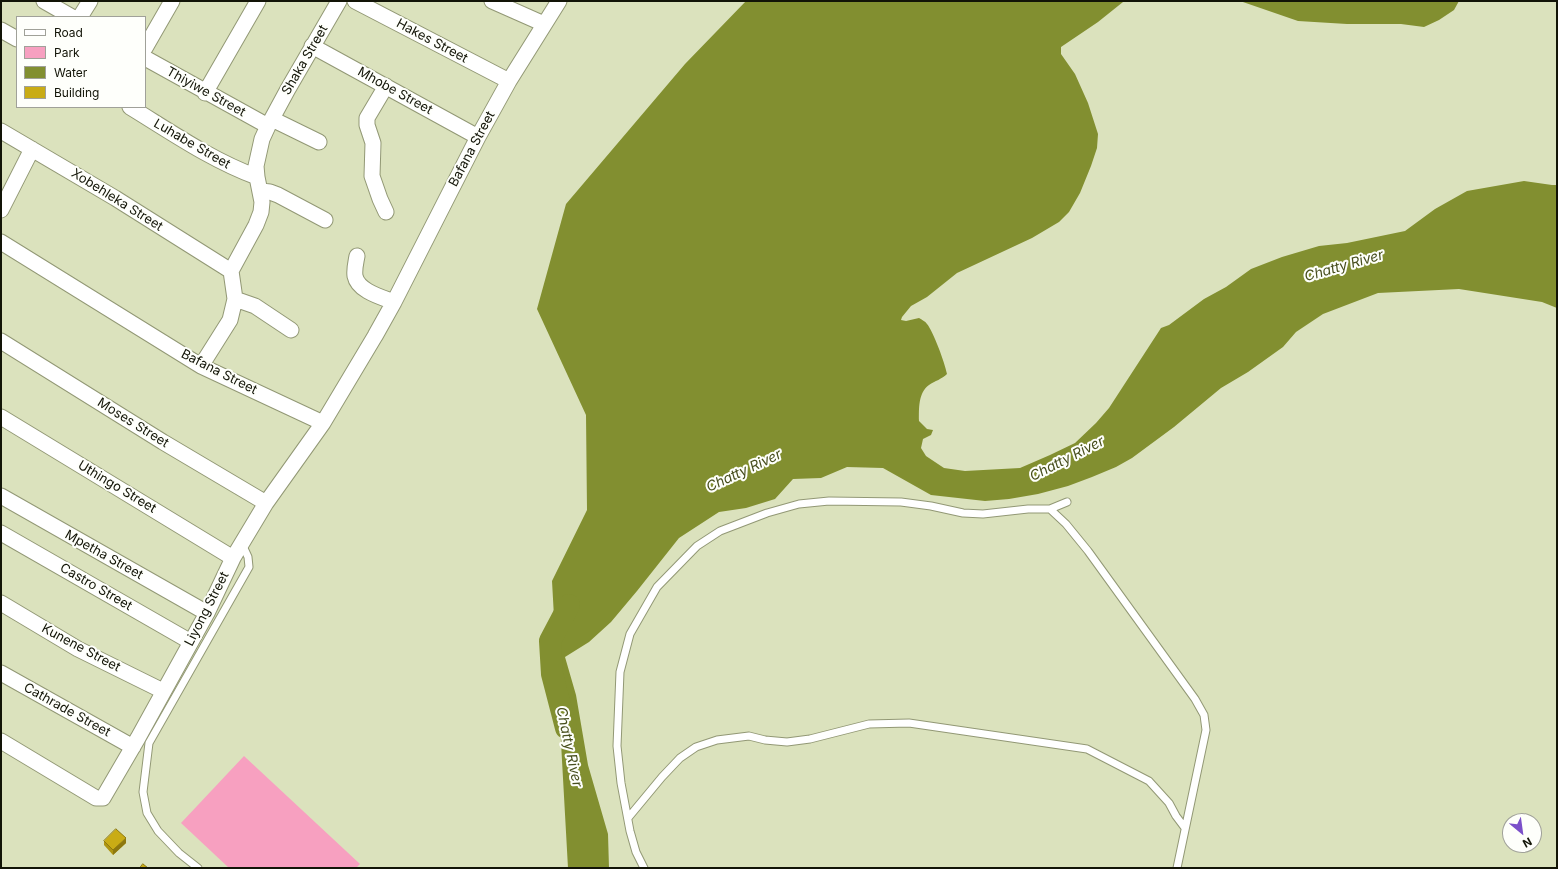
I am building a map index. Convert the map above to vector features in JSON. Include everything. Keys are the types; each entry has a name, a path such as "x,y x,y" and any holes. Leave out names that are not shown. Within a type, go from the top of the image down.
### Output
{"street":[{"path":"44,1 70,16"},
{"path":"81,16 90,1"},
{"path":"146,46 172,1"},
{"path":"205,93 258,1"},
{"name":"Shaka Street","path":"231,271 261,212 262,202 256,166 259,152 270,122 339,1"},
{"name":"Hakes Street","path":"355,1 509,81"},
{"path":"492,1 544,24"},
{"name":"Bafana Street","path":"1,242 201,366 323,423 394,302 478,137 509,81 559,1"},
{"path":"1,30 16,39"},
{"name":"Mhobe Street","path":"312,46 478,137"},
{"name":"Thiyiwe Street","path":"146,59 205,93 270,122"},
{"path":"386,86 367,118 367,125 372,143 372,176 386,212"},
{"name":"Luhabe Street","path":"132,108 259,184"},
{"path":"270,122 319,142"},
{"name":"Xobehleka Street","path":"1,131 231,271"},
{"path":"1,210 32,149"},
{"path":"259,184 270,192 325,220"},
{"path":"358,256 355,276 357,282 366,289 394,302"},
{"path":"201,366 230,320 235,299 231,271"},
{"path":"235,299 255,306 291,330"},
{"name":"Moses Street","path":"1,341 163,442 266,503"},
{"name":"Uthingo Street","path":"1,417 233,558"},
{"name":"Liyong Street","path":"1,741 100,798 105,795 207,613 233,558 266,503 323,423"},
{"name":"Mpetha Street","path":"1,496 207,613"},
{"name":"Castro Street","path":"1,533 191,642"},
{"name":"Kunene Street","path":"1,603 78,649 163,691"},
{"name":"Cathrade Street","path":"1,673 133,747"}],"lane":[{"path":"644,868 636,852 628,818 616,746 620,672 630,634 657,587 697,546 720,531 767,513 799,504 829,501 901,502 931,506 962,513 983,514 1050,509 1066,502"},
{"path":"1050,509 1066,524 1088,551 1195,699 1204,715 1206,730 1177,868"},
{"path":"198,868 179,853 158,831 147,813 143,792 148,743 248,567 248,557 242,544"},
{"path":"628,818 666,772 680,758 696,747 717,740 749,736 765,740 787,742 810,739 869,724 910,723 1087,749 1149,781 1169,802 1176,816 1185,828"}],"green space":[{"path":"244,756 360,864 356,868 229,868 181,823"}],"water":[{"path":"746,1 1127,1 1123,2 1098,22 1061,47 1061,54 1075,74 1088,103 1098,134 1097,148 1091,166 1080,193 1069,212 1059,222 1032,238 957,273 927,297 911,306 902,317 901,320 906,321 919,318 926,323 930,328 946,369 947,374 925,388 921,397 919,411 919,421 927,429 933,430 931,435 923,439 921,448 926,456 944,468 965,471 1020,468 1075,443 1109,408 1161,328 1169,325 1204,299 1226,287 1251,269 1282,257 1319,246 1347,243 1405,231 1435,209 1467,191 1524,181 1557,185 1557,308 1542,302 1459,289 1378,293 1323,314 1296,332 1283,347 1248,372 1221,388 1174,427 1132,458 1116,467 1092,477 1068,486 1038,494 985,501 931,495 883,468 847,467 821,478 793,479 775,499 746,508 719,512 679,538 611,622 589,642 565,657 576,695 588,765 608,834 609,868 568,868 552,581 587,510 586,415 537,309 566,204 685,64"},
{"path":"1240,1 1459,1 1454,10 1439,20 1424,27 1401,24 1347,24 1298,21"}],"building":[{"path":"116,829 126,838 113,850 104,841"},
{"path":"143,864 148,868 140,868"}],"waterway":[{"name":"Chatty River","path":"566,728 552,674 550,641 569,605"}]}
